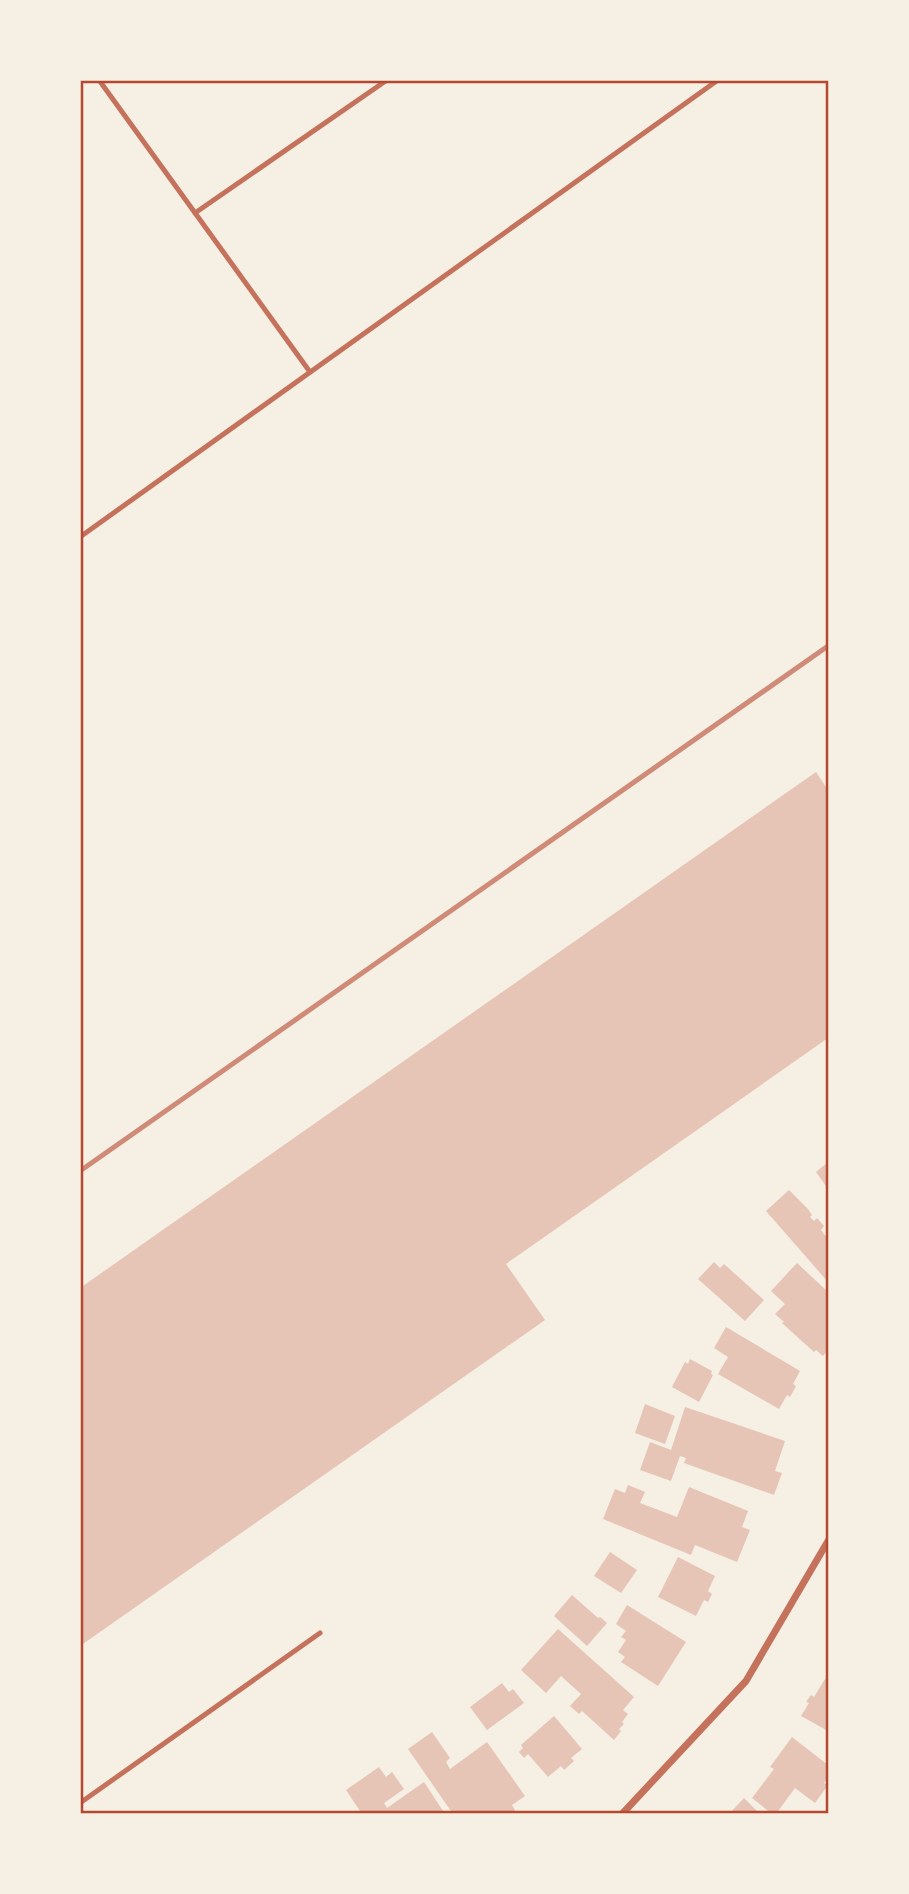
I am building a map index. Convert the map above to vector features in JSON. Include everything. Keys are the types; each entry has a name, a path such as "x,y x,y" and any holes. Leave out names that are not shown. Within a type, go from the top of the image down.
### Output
{"street":[{"path":"622,1814 746,1681 828,1541"}],"lane":[{"path":"99,80 310,372"},
{"path":"195,213 387,80"},
{"path":"80,537 718,80"},
{"path":"80,1803 320,1633"}],"building":[{"path":"816,772 828,790 828,1038 506,1264 545,1320 80,1646 80,1288"},
{"path":"828,1162 828,1189 816,1172"},
{"path":"789,1190 808,1209 812,1215 810,1217 814,1221 817,1218 824,1226 821,1230 828,1239 828,1282 766,1211"},
{"path":"714,1262 720,1268 724,1264 764,1300 745,1321 698,1279"},
{"path":"797,1263 828,1292 828,1350 823,1356 816,1350 814,1352 775,1314 785,1304 771,1291"},
{"path":"726,1327 800,1371 790,1397 787,1395 779,1409 718,1374 728,1357 714,1348"},
{"path":"690,1359 712,1371 713,1375 699,1402 672,1387 685,1362 688,1364"},
{"path":"645,1404 675,1416 665,1444 635,1433"},
{"path":"685,1407 785,1441 775,1471 782,1473 774,1495 684,1463 686,1458 680,1456 671,1481 640,1470 650,1442 671,1450"},
{"path":"628,1485 645,1492 640,1503 677,1517 689,1487 748,1511 742,1527 750,1530 737,1562 695,1545 691,1555 603,1519 615,1489 625,1493"},
{"path":"610,1552 637,1570 621,1593 594,1576"},
{"path":"678,1557 715,1576 708,1591 712,1594 708,1602 704,1600 696,1616 658,1597"},
{"path":"572,1595 607,1623 587,1646 554,1616"},
{"path":"627,1605 686,1642 658,1686 621,1662 625,1657 618,1652 626,1640 621,1637 626,1631 616,1624"},
{"path":"558,1629 634,1697 623,1710 628,1714 614,1740 582,1711 579,1714 570,1706 581,1694 561,1676 546,1693 521,1670"},
{"path":"828,1674 828,1731 801,1716 809,1703 806,1702 811,1695 814,1697"},
{"path":"502,1683 509,1692 513,1689 524,1703 487,1730 470,1707"},
{"path":"554,1716 582,1749 571,1758 574,1761 564,1770 561,1766 548,1777 528,1754 524,1758 519,1752 523,1748 521,1745"},
{"path":"432,1732 450,1758 446,1762 450,1769 487,1742 525,1796 512,1805 515,1810 509,1814 453,1814 408,1749"},
{"path":"792,1737 828,1765 828,1777 824,1783 828,1785 815,1803 795,1788 776,1814 772,1814 752,1798 774,1769 770,1767"},
{"path":"379,1767 386,1777 392,1772 404,1789 384,1803 387,1808 424,1782 445,1814 362,1814 346,1790"},
{"path":"744,1798 760,1814 729,1814"}],"railway":[{"path":"80,1171 828,646"}]}
